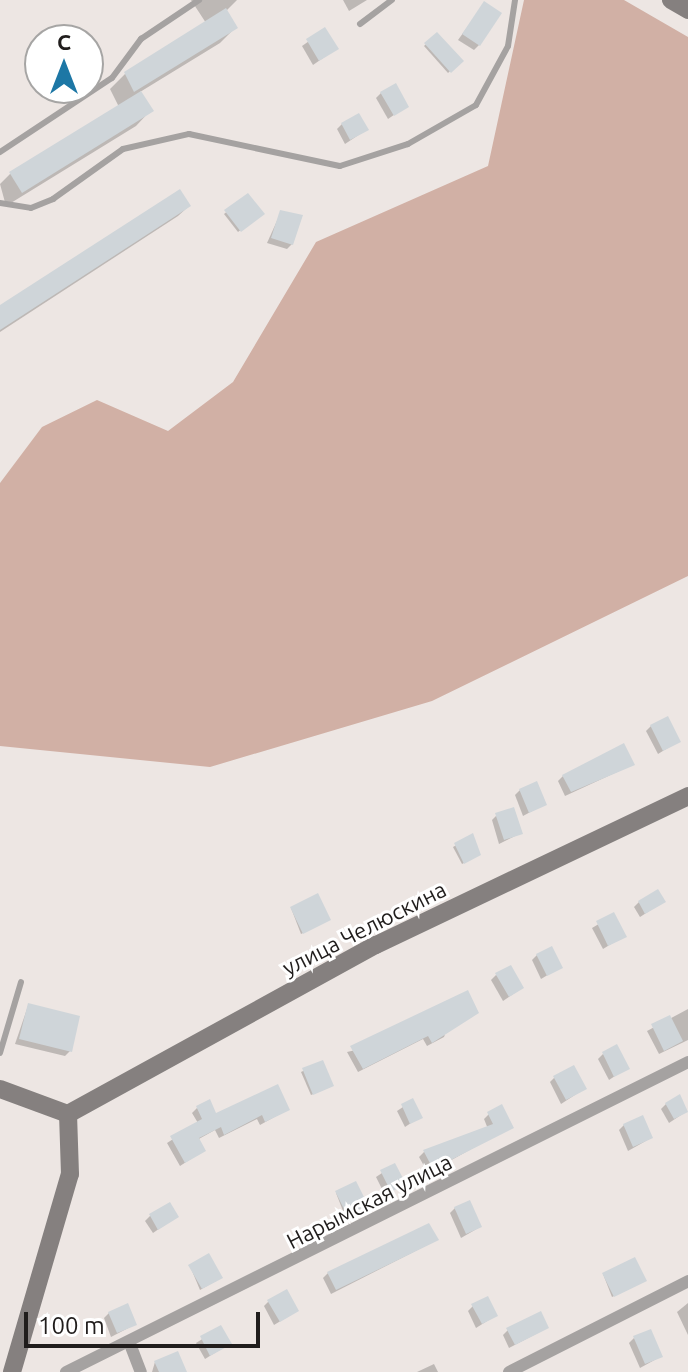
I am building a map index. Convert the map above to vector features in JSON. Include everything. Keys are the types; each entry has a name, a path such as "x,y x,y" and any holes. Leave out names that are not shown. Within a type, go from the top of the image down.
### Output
{"street":[{"path":"671,0 688,10"},
{"name":"улица Челюскина","path":"68,1114 376,945 688,796"},
{"name":"Нарымская улица","path":"66,1372 130,1344 688,1062"},
{"path":"0,1089 68,1114 70,1174 12,1372"},
{"path":"509,1372 688,1281"},
{"path":"130,1344 141,1372"}],"lane":[{"path":"0,152 112,78 141,39 199,0"},
{"path":"360,24 392,0"},
{"path":"0,203 31,208 53,199 123,149 189,134 340,166 408,144 476,105 508,46 515,0"},
{"path":"0,1053 21,982"}],"shaded area":[{"path":"524,0 624,0 688,37 688,576 432,701 210,767 0,746 0,483 42,427 97,400 168,431 233,382 316,242 488,166"}],"building":[{"path":"484,1 502,13 480,46 462,34"},
{"path":"226,8 238,28 134,92 124,72"},
{"path":"325,27 339,49 319,61 306,39"},
{"path":"437,32 464,61 451,73 424,43"},
{"path":"396,83 409,107 394,116 380,92"},
{"path":"141,91 154,111 22,193 9,172"},
{"path":"359,113 369,130 350,140 341,123"},
{"path":"180,189 191,206 0,330 0,305"},
{"path":"248,193 265,214 241,232 224,210"},
{"path":"280,210 303,215 293,245 271,238"},
{"path":"668,716 681,742 663,751 650,725"},
{"path":"624,743 635,765 571,792 562,775"},
{"path":"537,781 547,805 529,813 519,789"},
{"path":"514,807 523,834 504,840 495,813"},
{"path":"473,833 481,855 464,864 454,843"},
{"path":"658,889 666,902 645,914 638,901"},
{"path":"318,893 331,920 303,934 290,907"},
{"path":"614,912 627,937 608,946 596,921"},
{"path":"552,946 563,968 547,976 536,954"},
{"path":"511,965 524,988 509,997 495,973"},
{"path":"468,990 479,1013 432,1043 428,1036 363,1069 350,1046"},
{"path":"28,1003 80,1016 72,1052 19,1039"},
{"path":"670,1015 683,1041 664,1051 651,1024"},
{"path":"617,1044 630,1069 614,1077 602,1052"},
{"path":"323,1060 334,1086 313,1095 302,1068"},
{"path":"574,1065 587,1089 566,1100 553,1076"},
{"path":"278,1084 290,1110 265,1122 262,1115 224,1135 221,1127 199,1138 206,1151 185,1163 170,1136 202,1119 196,1106 210,1099 216,1113"},
{"path":"680,1094 688,1112 674,1119 665,1103"},
{"path":"413,1098 423,1118 410,1124 401,1104"},
{"path":"502,1104 514,1128 433,1169 423,1150 493,1124 487,1112"},
{"path":"643,1115 653,1138 633,1147 623,1124"},
{"path":"395,1163 406,1184 391,1192 380,1170"},
{"path":"356,1181 368,1205 347,1215 335,1191"},
{"path":"470,1200 482,1227 466,1234 454,1207"},
{"path":"170,1202 179,1217 158,1230 149,1214"},
{"path":"429,1223 439,1240 336,1290 327,1272"},
{"path":"209,1253 223,1278 202,1289 188,1265"},
{"path":"635,1257 647,1281 614,1297 602,1273"},
{"path":"287,1289 299,1311 280,1322 267,1300"},
{"path":"488,1296 498,1316 482,1324 471,1304"},
{"path":"128,1303 137,1325 117,1333 108,1312"},
{"path":"541,1311 549,1328 515,1345 506,1328"},
{"path":"221,1325 232,1344 210,1356 200,1336"},
{"path":"651,1329 663,1357 645,1364 633,1336"},
{"path":"178,1351 187,1372 159,1372 154,1361"}]}
